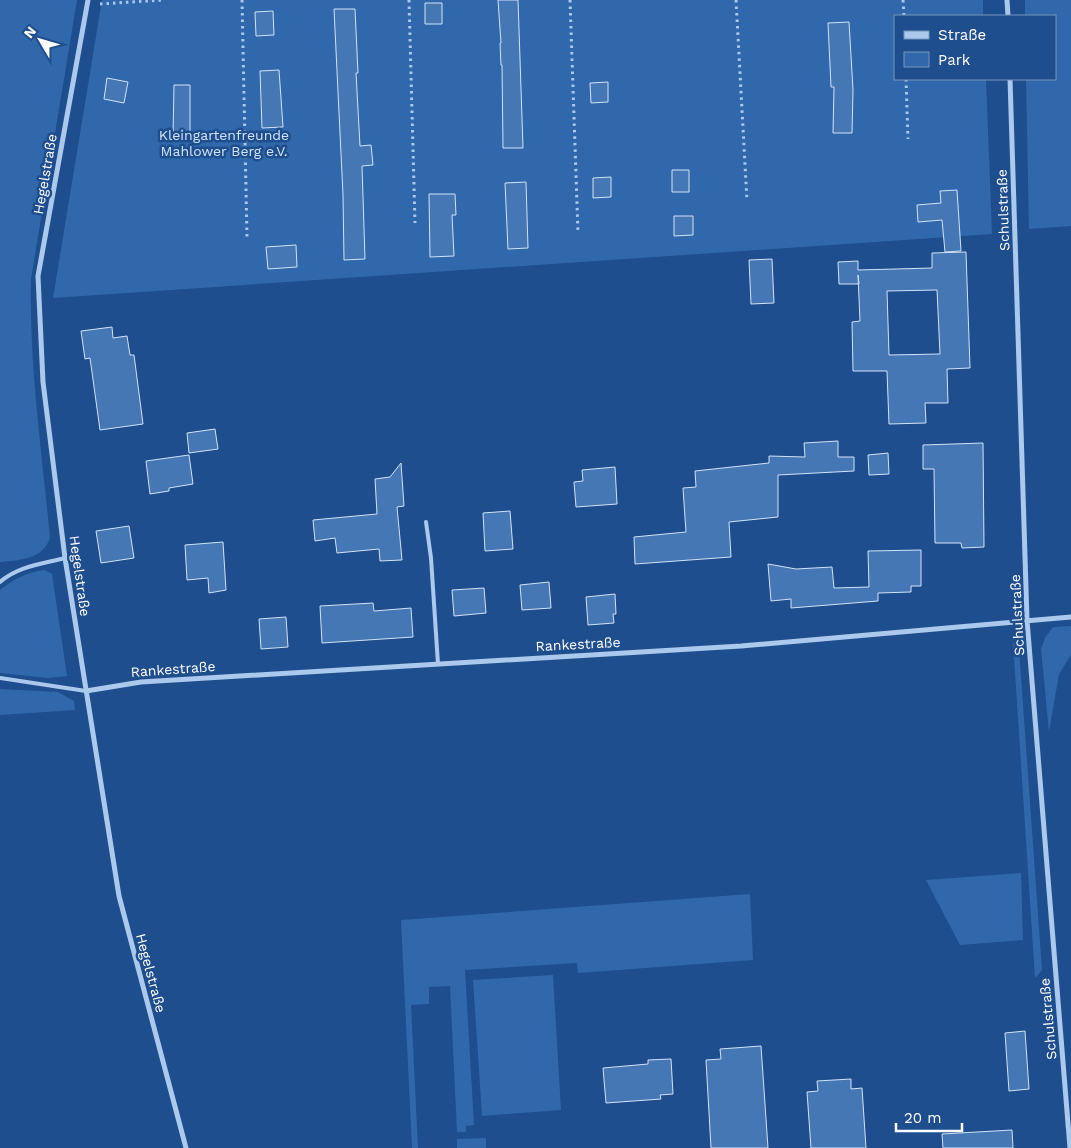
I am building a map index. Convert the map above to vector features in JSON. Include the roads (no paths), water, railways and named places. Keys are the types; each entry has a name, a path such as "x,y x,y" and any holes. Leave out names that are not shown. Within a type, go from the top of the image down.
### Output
{"street":[{"path":"1007,0 1008,15"},
{"name":"Hegelstraße","path":"87,2 38,276 43,382 65,558 119,896 186,1148"},
{"name":"Schulstraße","path":"1010,80 1027,620 1070,1148"},
{"name":"Rankestraße","path":"86,691 141,682 742,646 1071,617"}],"lane":[{"path":"426,522 431,558 438,664"},
{"path":"0,582 15,571 65,558"},
{"path":"0,678 86,691"}],"park label":[{"name":"Kleingartenfreunde Mahlower Berg e.V.","path":"224,144"}]}
